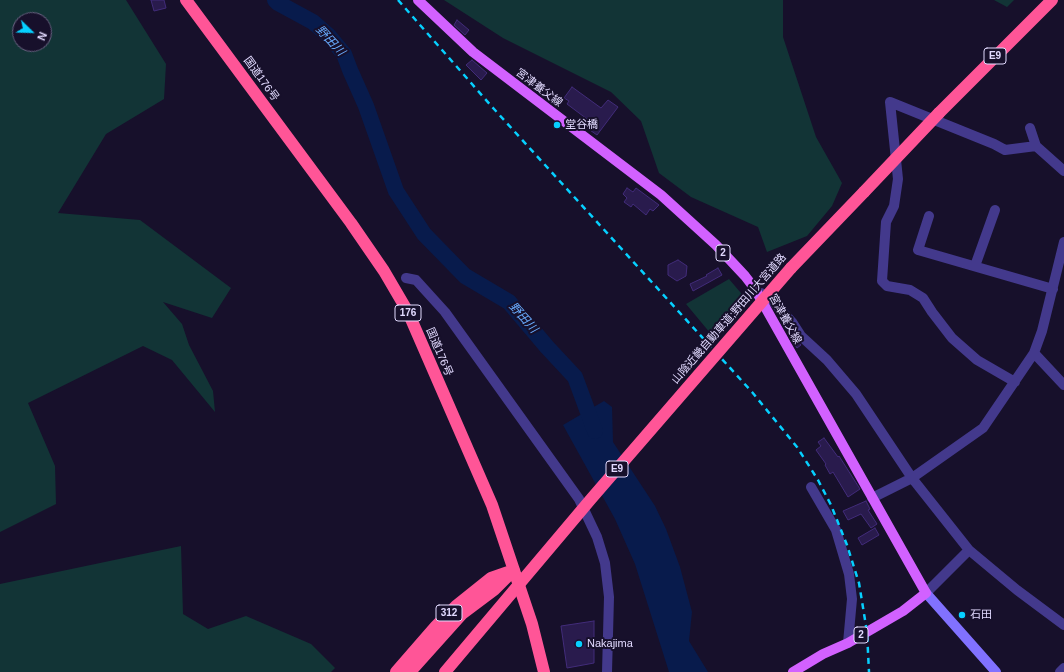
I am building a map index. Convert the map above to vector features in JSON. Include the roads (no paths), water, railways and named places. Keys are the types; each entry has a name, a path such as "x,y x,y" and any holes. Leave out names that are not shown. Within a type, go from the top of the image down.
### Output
{"highway":[{"name":"国道176号","path":"186,0 351,223 388,278 408,312 492,505 532,624 544,672"},
{"name":"山陰近畿自動車道;野田川大宮道路","path":"445,672 590,499 791,268 938,113 1052,0"},
{"name":"312","path":"396,672 436,626 456,606 491,578 514,570"},
{"name":"312","path":"410,672 462,614 494,590 514,570"}],"main road":[{"name":"宮津養父線","path":"418,0 473,52 661,196 716,246 745,276 755,289 926,593"},
{"name":"2","path":"793,672 823,654 848,643 903,611 926,593"},
{"path":"926,593 996,672"}],"street":[{"path":"1015,382 976,360 952,338 923,298 910,290 887,286 882,281 886,222 894,206 898,179 890,102 994,144 1005,150 1036,146"},
{"path":"1030,128 1036,146 1064,171"},
{"path":"975,266 995,210"},
{"path":"929,216 918,250 1053,289"},
{"path":"872,498 912,478 983,428 1034,353 1042,331 1064,242"},
{"path":"406,278 416,280 445,312 578,499 597,537 605,563 609,597 607,672"},
{"path":"755,289 772,300 792,322 802,336 827,360 856,394 912,478 968,550 1017,590 1064,625"},
{"path":"1034,353 1064,385"},
{"path":"811,487 836,530 849,574 852,600 848,643"},
{"path":"926,593 968,550"},
{"path":"1060,672 1064,668"}],"water":[{"path":"604,401 612,407 613,442 655,506 666,529 680,567 692,612 689,641 708,672 669,672 635,564 615,519 563,425"}],"waterway":[{"name":"野田川","path":"275,0 313,22 329,36 344,54 366,106 396,191 424,234 465,276 509,302 547,347 575,377 595,431"}],"railway":[{"path":"398,0 494,109 752,392 797,447 818,480 831,505 847,545 859,583 867,632 869,672"}],"place":[{"name":"堂谷橋","path":"557,125"},
{"name":"石田","path":"962,615"},
{"name":"Nakajima","path":"579,644"}]}
